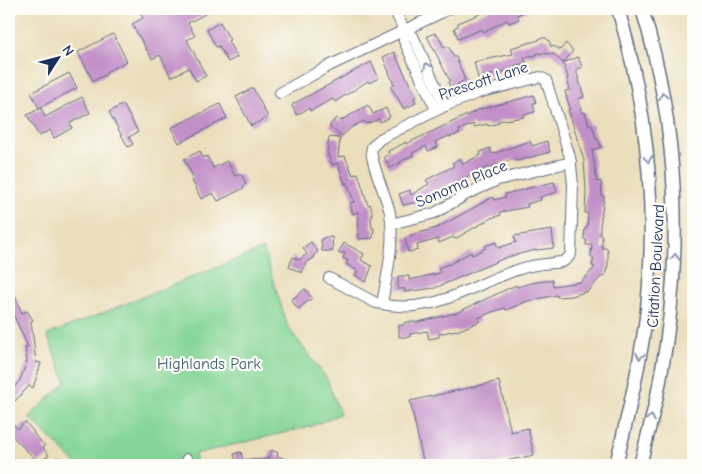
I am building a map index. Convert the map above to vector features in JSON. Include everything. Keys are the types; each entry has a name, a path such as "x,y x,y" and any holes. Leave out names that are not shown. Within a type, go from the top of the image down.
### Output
{"main road":[{"name":"Citation Boulevard","path":"616,465 641,353 647,310 651,241 647,151 635,75 618,9"},
{"name":"Citation Boulevard","path":"640,465 660,379 666,341 673,286 676,228 675,189 668,124 658,72 642,9"}],"street":[{"path":"394,9 404,30 404,41 441,108"},
{"path":"280,93 329,66 449,9"},
{"name":"Prescott Lane","path":"329,278 364,297 382,304 411,306 442,301 518,269 562,262 567,259 571,254 574,184 571,162 548,82 544,78 540,77 478,93 441,108 380,139 372,147 371,156 387,201 391,224 391,251 382,304"},
{"name":"Sonoma Place","path":"391,224 435,213 498,180 571,162"},
{"path":"9,462 12,465"}],"green space":[{"name":"Highlands Park","path":"263,249 288,327 327,379 340,414 312,426 195,454 197,465 77,465 29,417 66,382 47,335"}],"building":[{"path":"138,9 214,9 188,23 195,36 187,40 206,76 196,81 189,68 171,77 160,55 152,59 132,24 143,18"},
{"path":"492,9 531,9 517,15 519,19 509,23 507,20 484,32 482,29 458,39 454,28 458,26 458,23"},
{"path":"220,22 237,57 228,62 219,46 216,47 207,30"},
{"path":"435,33 436,36 438,35 444,48 448,46 454,57 456,57 465,80 451,89 448,82 450,81 427,36"},
{"path":"113,34 127,61 93,81 78,52"},
{"path":"540,38 546,38 550,42 550,46 560,50 566,43 573,51 563,63 553,54 537,53 537,55 524,57 526,63 514,66 514,69 478,78 474,62 513,54 511,48 539,40"},
{"path":"394,52 416,97 414,98 416,103 404,109 391,87 394,85 383,57"},
{"path":"578,57 582,67 576,70 584,97 578,99 582,113 585,112 589,125 592,124 596,139 598,139 601,147 592,150 597,182 601,181 602,196 604,196 600,235 602,235 602,248 607,248 608,253 608,265 605,276 603,275 588,291 572,296 557,297 557,295 528,301 506,310 505,308 492,312 478,318 480,321 457,331 439,334 439,337 429,339 427,331 410,334 410,337 399,337 399,325 403,325 405,322 418,322 456,313 516,285 517,287 552,280 553,286 581,282 595,267 592,266 594,258 591,258 592,245 586,245 586,240 584,239 588,213 585,213 584,160 568,109 570,109 565,91 570,90 563,63"},
{"path":"371,62 379,78 369,83 368,81 335,102 333,99 310,111 309,108 297,115 292,106 293,104"},
{"path":"69,73 77,88 39,108 31,93"},
{"path":"253,88 268,117 251,126 236,97"},
{"path":"534,95 536,103 533,103 535,112 523,115 524,117 498,121 499,123 488,126 487,124 474,127 473,124 459,130 460,133 435,142 438,147 428,151 426,146 390,168 384,157 389,154 388,151 406,142 406,144 478,110"},
{"path":"82,97 90,113 70,123 72,128 54,138 50,130 39,136 27,115 41,108 45,117"},
{"path":"123,104 138,132 129,137 133,144 128,147 109,112"},
{"path":"220,104 227,118 179,143 171,128"},
{"path":"368,105 373,114 386,108 390,117 380,122 379,119 366,124 364,121 352,127 342,136 329,126 336,118 340,121"},
{"path":"329,137 340,138 338,157 345,156 353,175 358,173 372,212 373,238 359,239 358,212 353,214 350,203 354,202 338,163 332,165 327,152"},
{"path":"530,141 532,146 547,141 550,152 517,161 514,159 477,171 440,192 418,202 403,205 399,194 410,190 411,195 429,184 426,180 454,166 452,163 460,158 463,164 481,155 480,152 490,148 492,154"},
{"path":"200,151 203,158 207,156 213,168 227,161 235,176 241,174 246,184 243,186 244,188 218,201 213,193 201,199 184,159"},
{"path":"554,182 557,192 540,197 541,200 527,204 528,207 500,212 501,215 491,218 455,239 453,237 439,243 438,239 417,245 418,250 408,252 405,238 411,237 411,235 437,228 493,197 494,200 506,197 505,194"},
{"path":"552,230 554,248 507,257 435,288 405,292 405,289 398,289 398,276 409,276 409,280 440,273 438,268 448,265 471,252 472,255 486,248 485,246 496,242 498,248 516,242 514,236"},
{"path":"332,237 333,251 322,251 321,239"},
{"path":"311,242 318,252 313,256 314,258 306,263 302,273 289,267 293,257 299,260 307,254 303,248"},
{"path":"344,243 364,254 361,260 372,266 366,282 355,275 358,271 346,264 348,261 343,258 345,253 338,253"},
{"path":"9,281 22,313 27,311 33,320 31,321 36,362 41,363 33,388 29,386 15,401 9,394 20,380 27,361 25,347 28,347 9,305"},
{"path":"305,289 312,298 298,309 291,300"},
{"path":"499,381 511,432 528,428 534,455 487,465 424,465 410,401"},
{"path":"9,420 18,429 25,422 45,446 43,448 49,455 39,463 9,433"},
{"path":"272,450 278,453 277,456 286,459 284,465 237,465 234,454 241,452 243,460 268,459"}]}
